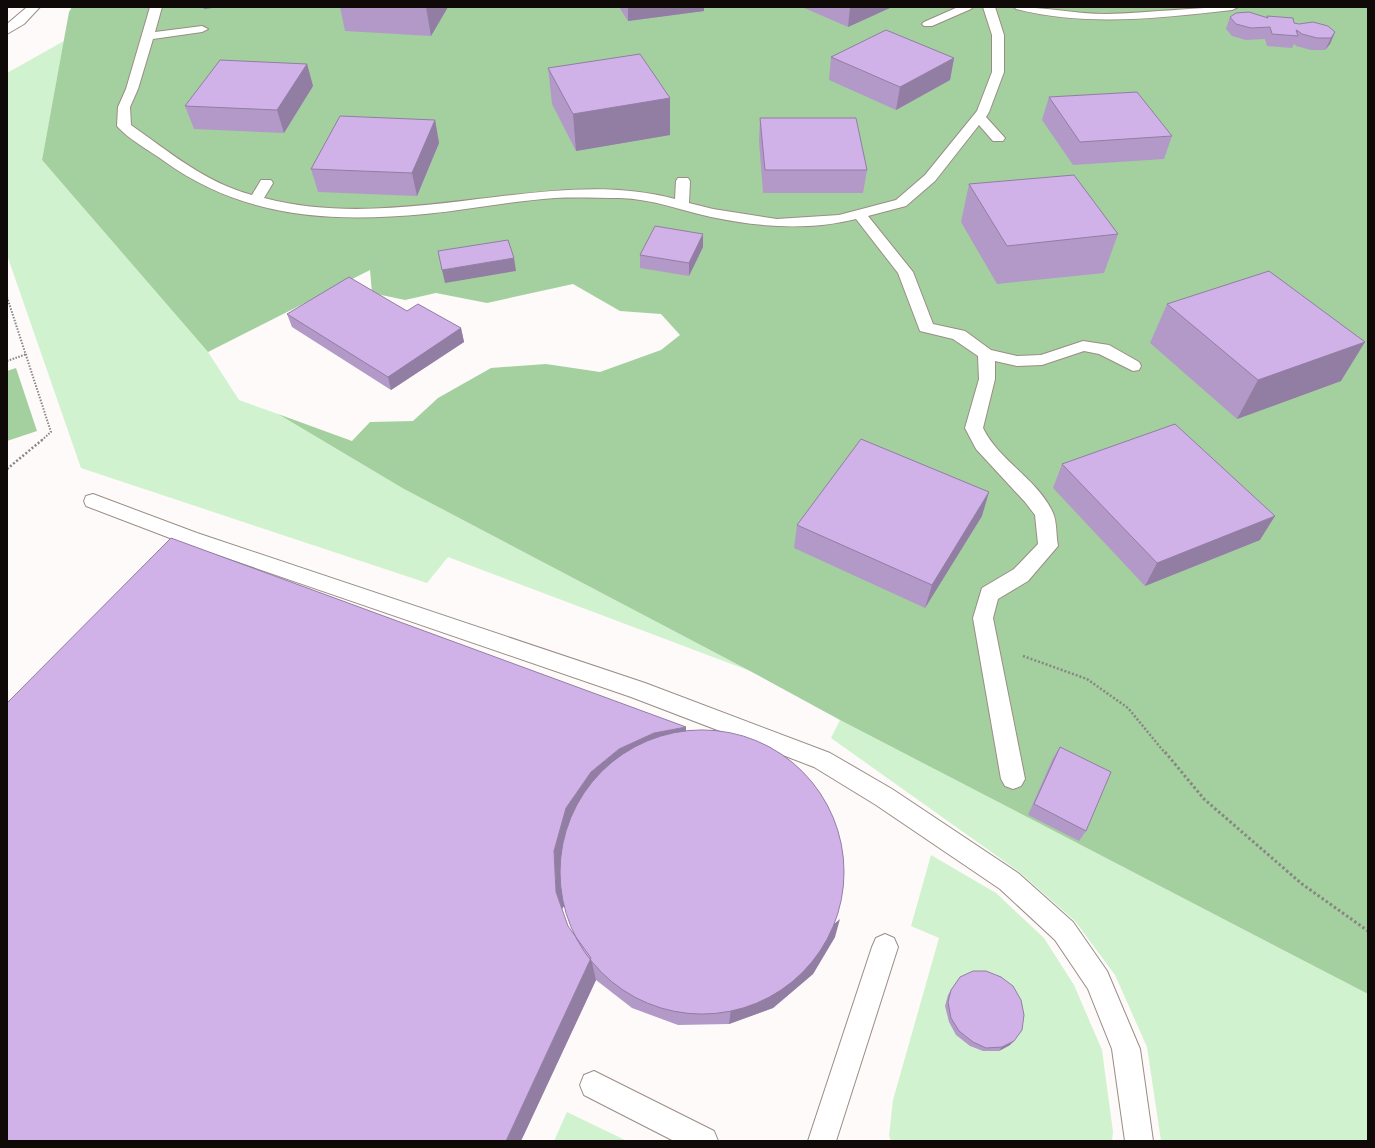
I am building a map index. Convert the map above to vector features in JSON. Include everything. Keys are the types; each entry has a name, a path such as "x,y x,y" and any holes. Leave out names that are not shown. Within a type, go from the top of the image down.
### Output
{"street":[{"path":"7,30 20,21 34,7"}],"lane":[{"path":"156,7 132,89 124,107 124,126 191,174 238,196 288,209 357,214 425,210 555,194 622,194 656,198 712,213 777,223 839,219 901,202 930,178 983,112 998,72 998,35 989,7"},
{"path":"928,24 967,7"},
{"path":"1020,7 1060,15 1091,18 1144,17 1232,7"},
{"path":"147,36 202,29"},
{"path":"979,117 998,138"},
{"path":"682,205 683,181"},
{"path":"256,200 266,182"},
{"path":"859,214 905,272 926,327 959,335 986,354 1017,361 1042,360 1083,346 1103,349 1133,366"},
{"path":"986,354 987,378 974,428 982,445 1032,496 1044,514 1048,546 1021,575 989,594 983,618 1013,779"},
{"path":"93,501 190,538 638,690 822,760 878,794 1009,881 1064,932 1098,980 1126,1049 1138,1141"},
{"path":"822,1141 885,947"},
{"path":"594,1085 704,1141"}],"path":[{"path":"7,297 27,354 51,432 7,470"},
{"path":"7,361 27,354"},
{"path":"988,644 1087,679 1128,708 1204,800 1302,884 1368,930"}],"green space":[{"path":"72,7 1368,7 1368,994 840,720 404,489 278,414 352,441 370,422 413,421 438,398 491,368 546,364 600,372 661,350 680,335 661,314 620,311 573,284 487,303 436,293 405,300 372,293 370,270 208,352 42,160 69,12"},
{"path":"64,41 42,160 208,352 239,400 278,414 404,489 750,671 448,557 427,583 81,468 7,255 7,73"},
{"path":"16,368 37,431 7,441 7,371"},
{"path":"840,720 1368,994 1368,1141 1161,1141 1147,1047 1115,975 1075,921 1018,871 831,738"},
{"path":"931,855 996,893 1044,938 1074,985 1102,1050 1113,1132 1112,1141 891,1141 889,1136 893,1100 939,938 911,926"},
{"path":"567,1112 627,1141 554,1141"}],"building":[{"path":"1249,12 1268,18 1267,16 1293,18 1294,23 1299,24 1313,22 1328,26 1335,32 1331,38 1317,38 1302,34 1296,30 1298,36 1272,34 1270,27 1251,28 1236,24 1230,17 1236,13"},
{"path":"886,30 954,58 900,87 831,57"},
{"path":"640,54 670,98 573,114 548,68"},
{"path":"220,60 307,64 277,110 185,106"},
{"path":"1137,92 1172,136 1080,142 1049,97"},
{"path":"340,116 435,120 412,173 311,169"},
{"path":"760,118 856,118 867,170 765,170"},
{"path":"1074,175 1118,234 1007,246 969,184"},
{"path":"655,226 703,234 689,263 640,255"},
{"path":"508,240 514,258 442,270 438,251"},
{"path":"1269,271 1365,342 1258,380 1167,304"},
{"path":"349,277 407,311 418,304 461,328 388,377 287,314"},
{"path":"1175,424 1275,516 1157,563 1062,464"},
{"path":"861,439 989,492 932,585 797,525"},
{"path":"171,538 686,727 654,733 619,749 591,772 566,808 554,851 556,892 568,926 591,958 506,1141 7,1141 7,703"},
{"path":"702,730 743,736 769,747 792,762 812,782 827,805 838,831 844,872 838,913 827,939 812,962 792,982 769,997 743,1008 702,1014 661,1008 635,997 612,982 592,962 577,939 566,913 560,872 566,831 577,805 592,782 612,762 635,747 661,736"},
{"path":"1060,747 1111,772 1086,831 1034,804"},
{"path":"973,971 986,971 1001,977 1013,986 1021,1000 1024,1015 1022,1030 1014,1041 1002,1047 986,1048 973,1042 959,1031 951,1018 948,1002 951,990 960,977"}]}
